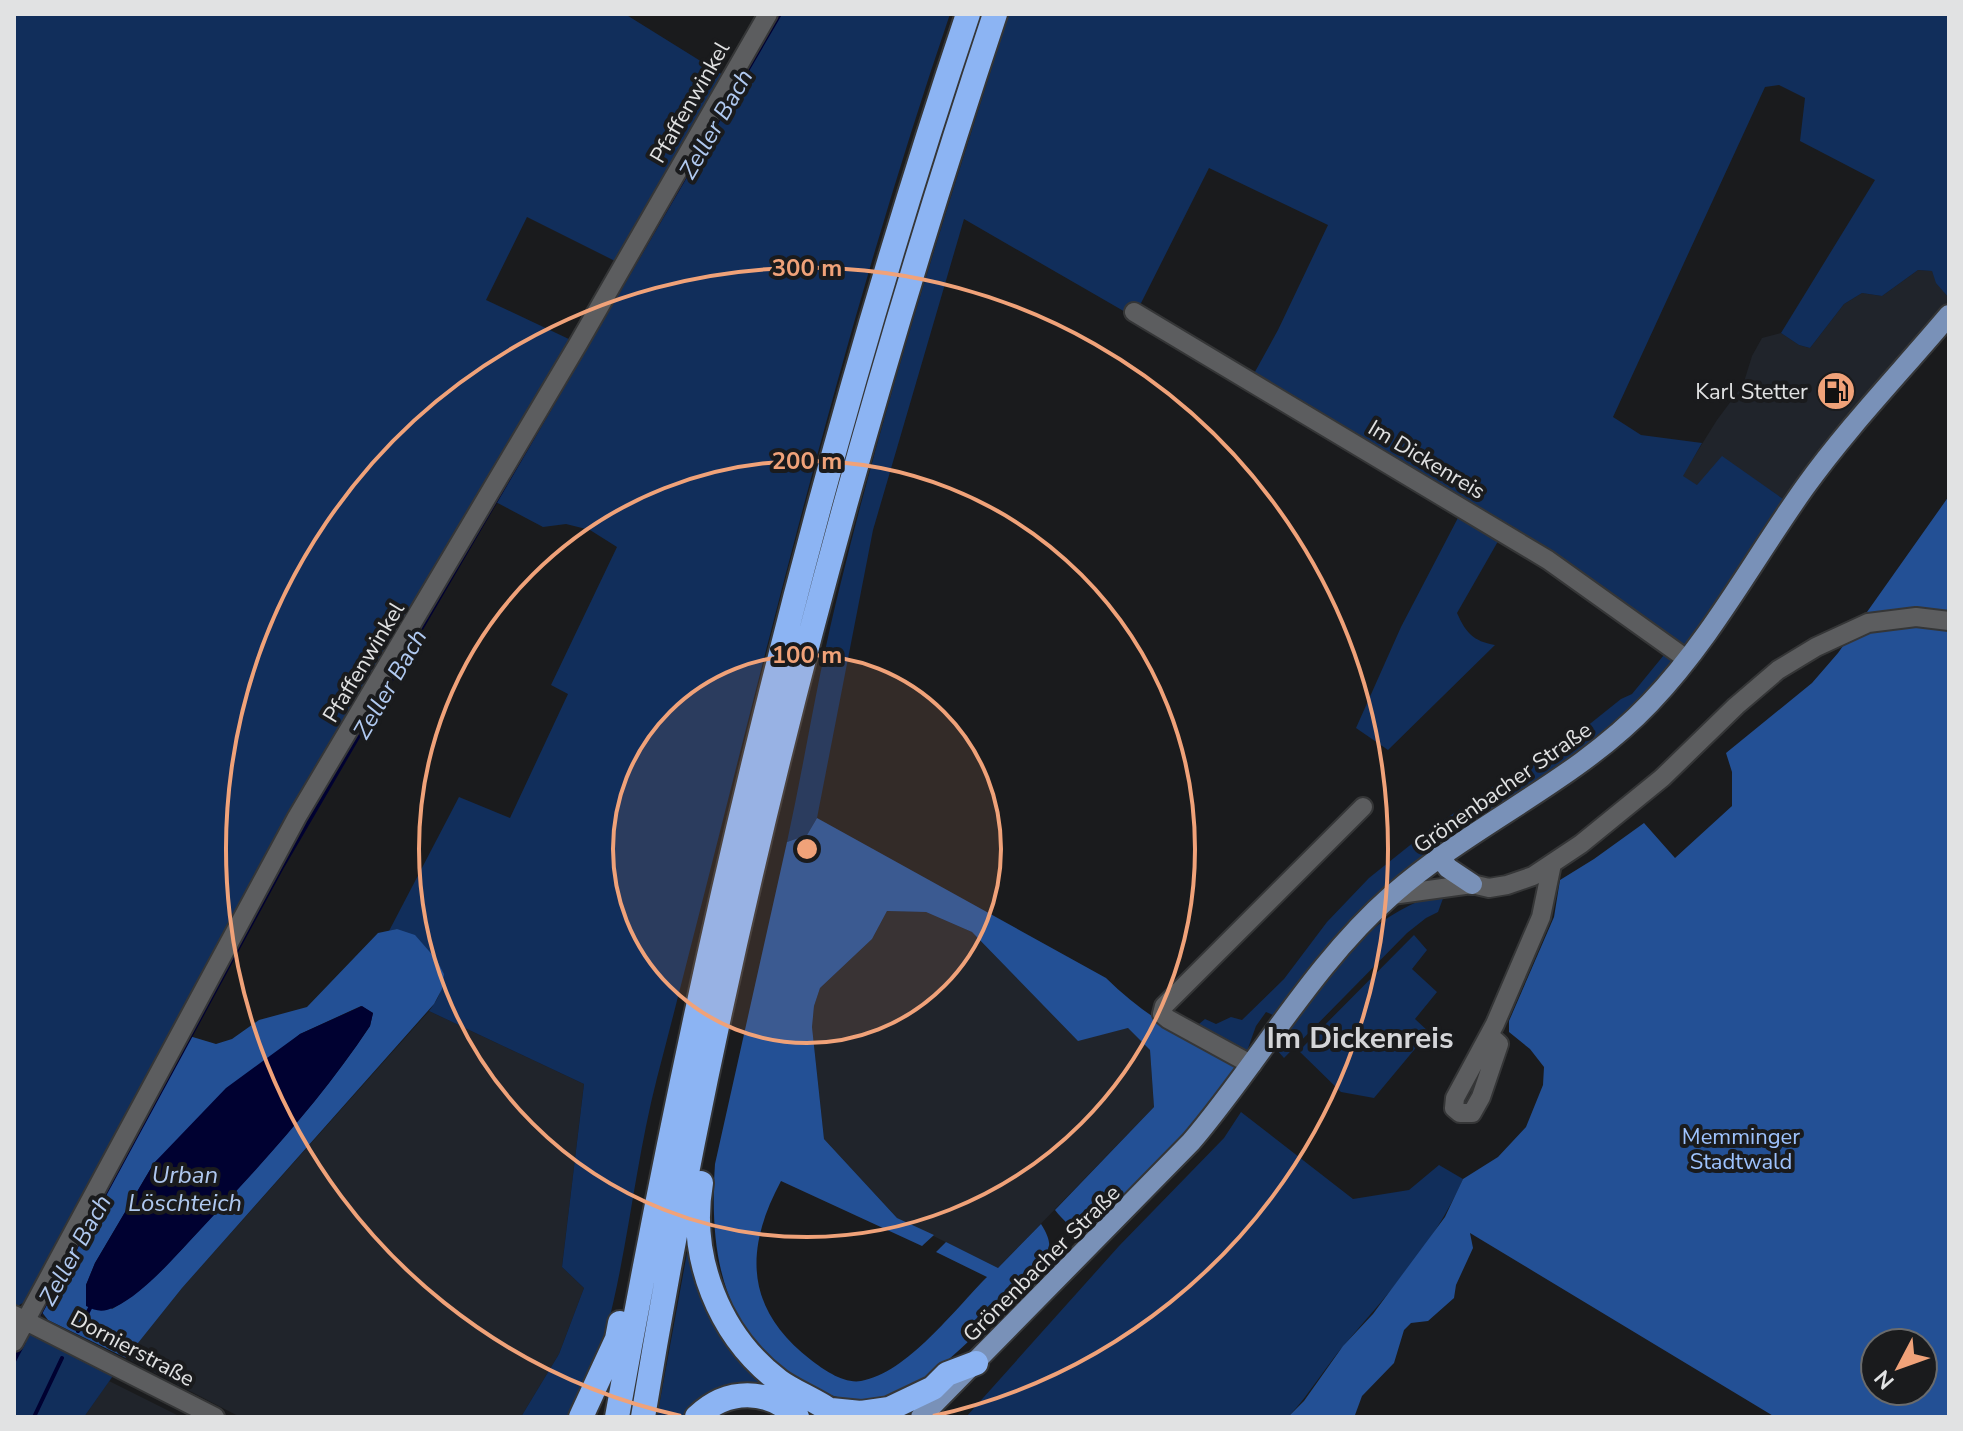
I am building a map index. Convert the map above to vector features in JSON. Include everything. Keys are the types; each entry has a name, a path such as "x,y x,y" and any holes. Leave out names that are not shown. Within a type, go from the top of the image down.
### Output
{"highway":[{"path":"617,1417 661,1176 704,969 759,737 820,499 876,305 968,14"},
{"path":"643,1417 703,1100 769,805 849,495 929,220 995,14"},
{"path":"703,1100 711,1119 697,1201 703,1265 716,1304 731,1330 765,1370 834,1414 889,1409 933,1388 947,1374 976,1363"},
{"path":"581,1417 617,1339 631,1272 649,1248"},
{"path":"697,1417 725,1398 758,1394 789,1408 797,1417"}],"main road":[{"name":"Grönenbacher Straße","path":"921,1417 1191,1142 1252,1065 1325,964 1392,895 1439,856 1590,758 1647,706 1706,637 1807,485 1949,315"},
{"path":"1439,856 1448,868 1472,884"}],"street":[{"name":"Pfaffenwinkel","path":"14,1342 297,817 570,358 768,14"},
{"name":"Im Dickenreis","path":"1134,312 1548,560 1688,660"},
{"path":"1392,895 1472,884 1489,888 1533,876 1581,844 1662,778 1778,670 1816,647 1868,623 1916,617 1949,621"},
{"path":"1252,1065 1168,1019 1162,1014 1164,1006 1363,807"},
{"path":"1489,1035 1541,917 1552,864"},
{"name":"Dornierstraße","path":"27,1321 215,1417"}],"shaded area":[{"path":"14,14 625,14 723,75 617,262 527,217 486,300 573,341 28,1300 14,1308"},
{"path":"774,14 950,14 867,277 794,543 657,1078 620,1272 602,1346 572,1417 521,1417 559,1354 584,1288 562,1267 584,1084 429,1011 442,984 442,973 437,963 397,929 389,931 459,797 510,818 568,694 551,685 617,547 590,530 566,524 543,527 492,500"},
{"path":"1009,14 1949,14 1949,298 1936,283 1932,271 1918,270 1882,296 1862,293 1844,304 1810,348 1781,333 1875,180 1800,141 1805,98 1779,85 1765,87 1613,417 1641,435 1702,443 1683,476 1697,485 1722,456 1786,501 1686,650 1251,379 1328,225 1209,168 1134,317 964,219 873,530 817,818 807,835 787,842 826,647 859,510 920,296"},
{"path":"1918,270 1932,271 1949,298 1949,304 1827,445 1786,501 1722,457 1698,486 1682,476 1743,385 1752,356 1762,338 1781,333 1810,348 1844,304 1862,293 1882,296"},
{"path":"1460,514 1501,536 1457,613 1471,635 1495,645 1388,750 1356,728 1401,627"},
{"path":"1668,650 1675,660 1632,709 1591,745 1432,848 1389,884 1273,1015 1266,1012 1256,1026 1247,1051 1240,1052 1197,1030 1205,1019 1216,1024 1231,1017 1242,1020 1284,979 1327,922 1369,878 1429,830 1543,753 1576,735 1621,699 1632,694"},
{"path":"1445,893 1438,912 1407,933 1284,1058 1276,1049 1277,1045 1328,974 1348,952 1392,915"},
{"path":"887,911 926,912 972,932 1078,1040 1128,1028 1150,1050 1154,1107 998,1268 897,1218 824,1139 812,1027 814,1006 820,988 872,939"},
{"path":"1414,935 1427,950 1412,969 1437,992 1415,1019 1429,1032 1374,1098 1341,1092 1299,1051"},
{"path":"429,1011 584,1084 562,1267 584,1288 559,1354 521,1417 240,1417 126,1358 182,1288"},
{"path":"1241,1112 1353,1199 1409,1190 1439,1165 1463,1179 1439,1224 1410,1266 1288,1417 966,1417 1119,1246 1224,1138"},
{"path":"689,1242 698,1276 823,1417 809,1417 787,1398 690,1411 685,1417 657,1417"},
{"path":"28,1332 115,1373 84,1417 14,1417 14,1353"},
{"path":"109,1381 181,1417 84,1417"}],"green space":[{"name":"Memminger Stadtwald","path":"1949,496 1949,1417 1775,1417 1470,1233 1473,1248 1456,1285 1454,1298 1428,1321 1411,1323 1404,1330 1394,1363 1362,1396 1355,1415 1288,1417 1304,1401 1343,1346 1373,1314 1445,1217 1463,1179 1498,1157 1526,1127 1543,1085 1544,1067 1530,1049 1509,1032 1509,1021 1554,917 1560,880 1644,823 1675,858 1732,806 1732,772 1726,753 1812,683 1838,653"},
{"path":"817,818 1106,978 1151,1016 1236,1066 1236,1071 1173,1149 1095,1223 1077,1228 1072,1226 1055,1210 1154,1107 1150,1050 1128,1028 1078,1041 972,932 926,912 887,911 872,939 820,988 814,1006 812,1027 824,1139 897,1218 934,1235 922,1246 781,1181 769,1206 757,1255 757,1277 773,1320 789,1340 828,1372 861,1381 878,1376 913,1353 987,1277 936,1252 946,1242 998,1268 1041,1224 1046,1232 1049,1251 1033,1276 950,1358 914,1385 873,1400 840,1398 818,1390 779,1365 756,1343 739,1318 727,1291 715,1230 715,1164 787,842 807,835"},
{"path":"397,929 415,935 436,959 444,974 442,989 434,1004 182,1288 126,1358 48,1320 41,1311 186,1035 216,1044 232,1039 259,1020 307,1007 378,933","holes":["361,1006 373,1013 370,1026 313,1103 162,1270 112,1309 86,1285 95,1263 154,1163 300,1034"]}],"water":[{"name":"Urban Löschteich","path":"362,1006 373,1013 370,1026 351,1053 290,1131 172,1261 138,1292 115,1307 97,1310 86,1306 86,1285 95,1263 154,1163 226,1088 300,1034"}],"waterway":[{"name":"Zeller Bach","path":"36,1321 281,869 780,14"},
{"name":"Zeller Bach","path":"78,1331 90,1308"},
{"name":"Zeller Bach","path":"14,1361 24,1342"},
{"name":"Zeller Bach","path":"34,1417 62,1358"}],"place":[{"name":"Karl Stetter","path":"1836,391"}],"district":[{"name":"Im Dickenreis","path":"1360,1038"}]}
